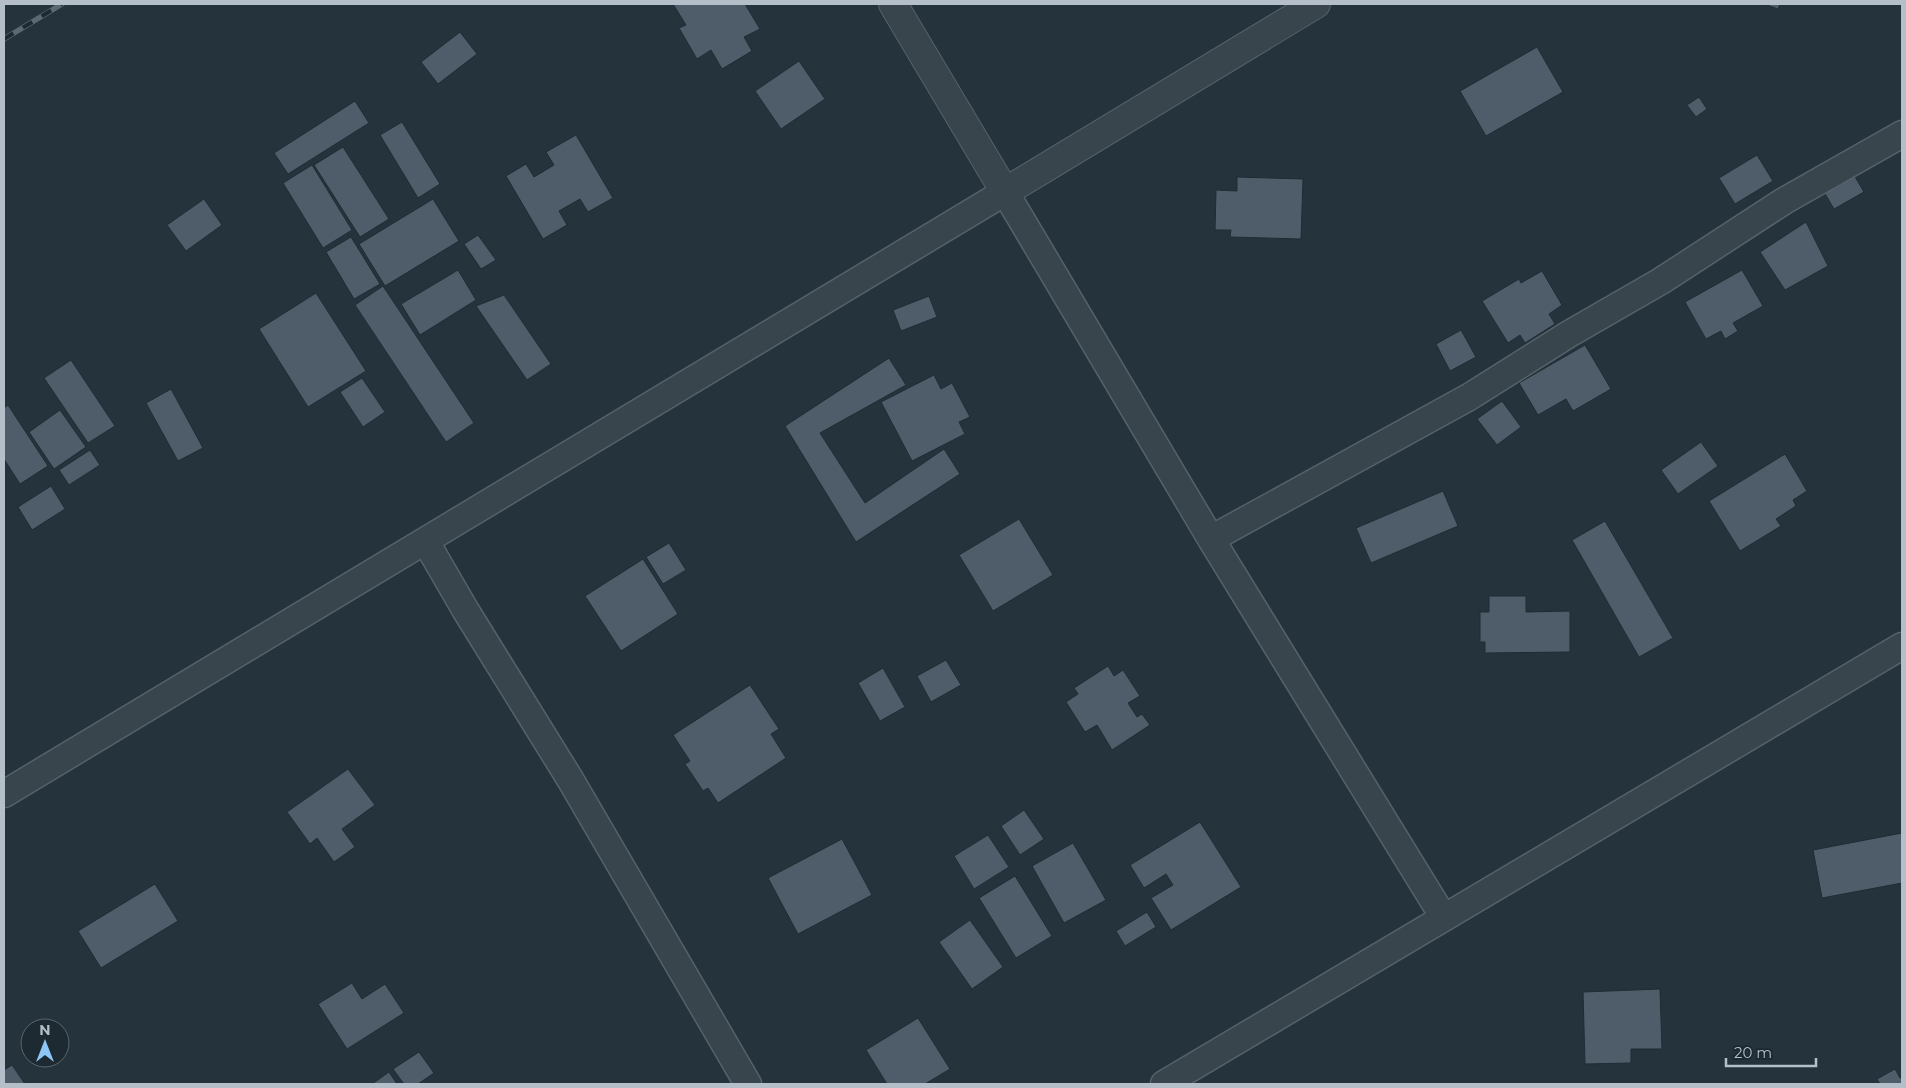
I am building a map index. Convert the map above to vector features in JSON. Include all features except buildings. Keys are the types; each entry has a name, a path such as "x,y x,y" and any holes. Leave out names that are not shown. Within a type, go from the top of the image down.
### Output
{"street":[{"path":"893,4 1211,539 1444,918"},
{"path":"4,794 402,553 426,542 1316,4"},
{"path":"1211,539 1470,397 1569,334 1661,281 1784,201 1902,134"},
{"path":"426,542 466,612 570,779 748,1084"},
{"path":"1164,1084 1902,646"}],"railway":[{"path":"4,39 62,4"}]}
